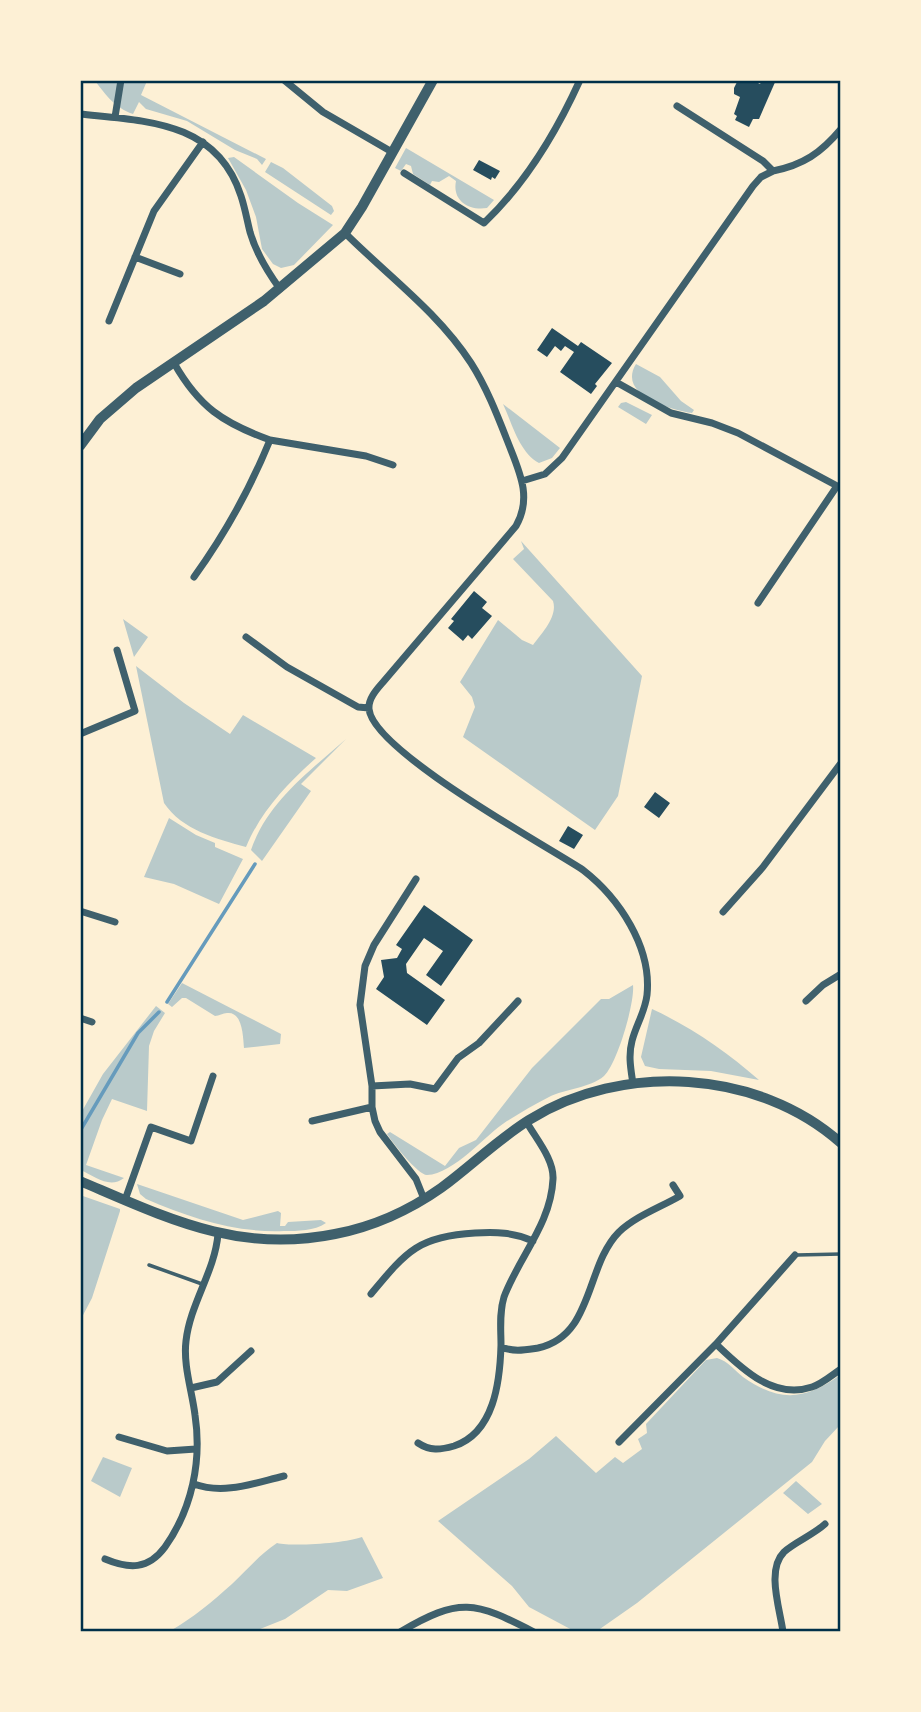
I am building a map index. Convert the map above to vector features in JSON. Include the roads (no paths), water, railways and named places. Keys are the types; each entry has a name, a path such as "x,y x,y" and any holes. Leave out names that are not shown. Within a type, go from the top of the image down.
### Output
{"street":[{"path":"115,117 121,80"},
{"path":"284,80 323,111 392,152"},
{"path":"80,446 100,419 117,403 280,289 345,233 433,80"},
{"path":"404,173 484,223 514,191 538,159 557,128 580,80"},
{"path":"677,106 763,161 773,171"},
{"path":"84,115 164,125 203,142 218,155 234,179 256,251 280,289"},
{"path":"522,481 545,474 554,467 761,177 808,160 825,147 841,129"},
{"path":"109,321 161,199 203,142"},
{"path":"345,233 434,319 471,363 497,416 522,481 525,503 516,526 384,681 372,698 370,711 380,729 419,765 583,870 600,884 620,908 636,941 647,980 645,1003 630,1050 633,1084"},
{"path":"135,257 180,274"},
{"path":"174,363 195,396 208,408 244,431 270,440 366,456 393,465"},
{"path":"616,382 671,413 712,423 738,433 839,487 758,603"},
{"path":"194,577 213,551 246,494 270,440"},
{"path":"246,637 287,667 370,711"},
{"path":"80,734 135,711 117,650"},
{"path":"723,912 763,867 841,763"},
{"path":"416,879 374,945 365,966 361,983 361,1017 372,1086 372,1107 380,1132 416,1179 424,1199"},
{"path":"80,911 115,922"},
{"path":"806,1001 823,985 841,974"},
{"path":"372,1086 410,1084 435,1089 458,1058 479,1042 518,1001"},
{"path":"80,1018 92,1022"},
{"path":"125,1200 151,1127 191,1141 213,1076"},
{"path":"80,1181 176,1222 218,1234 278,1240 332,1235 385,1219 424,1199 526,1121 569,1100 588,1093 633,1084 680,1081 743,1090 774,1102 818,1125 841,1143"},
{"path":"312,1121 372,1107"},
{"path":"418,1443 433,1450 452,1447 466,1441 489,1413 495,1394 501,1347 503,1301 549,1206 553,1175 551,1164 526,1121"},
{"path":"501,1347 522,1351 543,1347 566,1333 583,1310 599,1261 610,1243 619,1232 641,1216 680,1196 673,1185"},
{"path":"371,1294 411,1251 439,1237 500,1232 533,1241"},
{"path":"105,1559 132,1567 152,1560 162,1551 178,1525 194,1484 196,1418 186,1342 218,1234"},
{"path":"619,1442 716,1344 795,1255"},
{"path":"716,1344 751,1376 778,1387 813,1387 841,1369"},
{"path":"191,1388 222,1380 251,1351"},
{"path":"119,1437 167,1451 196,1449"},
{"path":"194,1484 210,1489 228,1489 284,1476"},
{"path":"783,1632 776,1567 784,1551 825,1524"},
{"path":"400,1632 446,1609 457,1607 488,1610 534,1632"}],"lane":[{"path":"795,1255 841,1254"},
{"path":"149,1265 202,1284"}],"waterway":[{"path":"167,1002 255,864"},
{"path":"80,1131 138,1033 159,1012"}]}
